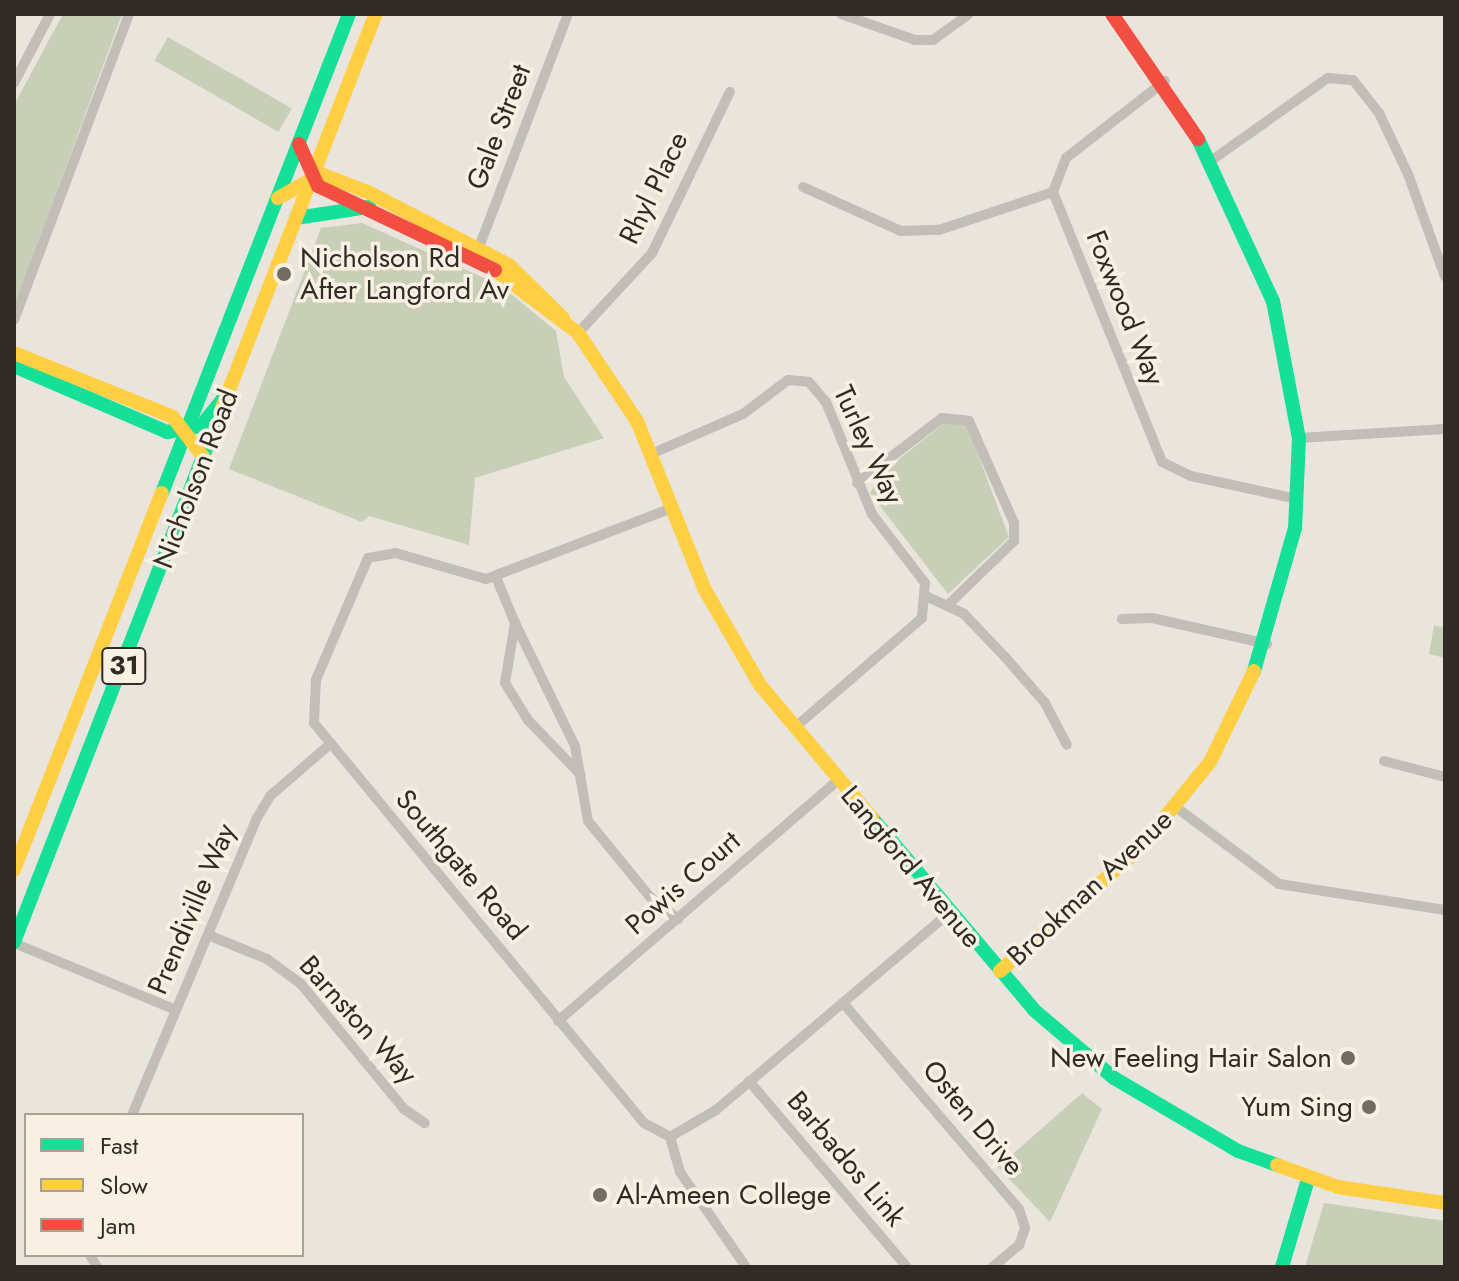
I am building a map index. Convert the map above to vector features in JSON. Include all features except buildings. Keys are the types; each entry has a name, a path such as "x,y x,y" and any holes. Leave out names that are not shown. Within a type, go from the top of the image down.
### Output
{"main road":[{"name":"Nicholson Road","path":"14,870 189,430 349,14"},
{"name":"Nicholson Road","path":"14,942 376,14"},
{"name":"Brookman Avenue","path":"1000,971 1177,808 1224,739 1267,644 1297,499 1299,438 1273,301 1212,160 1165,81 1115,15"},
{"path":"278,198 312,177 299,144"},
{"name":"Langford Avenue","path":"312,177 369,207 477,251"},
{"name":"Langford Avenue","path":"312,177 368,192 532,283 578,333 651,454 729,640 794,728 948,914 1000,971 1114,1078 1204,1134 1308,1179 1445,1203"},
{"path":"296,218 369,207"},
{"path":"14,353 189,430 204,458"},
{"path":"14,366 167,432 189,430 231,389"},
{"path":"1282,1267 1308,1179"}],"street":[{"path":"14,83 18,66 50,14"},
{"path":"14,320 129,14"},
{"name":"Gale Street","path":"477,251 568,14"},
{"path":"841,14 915,40 933,40 969,14"},
{"path":"1212,160 1328,78 1353,80 1379,113 1408,174 1445,277"},
{"path":"803,187 901,231 939,230 1053,192 1066,158 1165,81"},
{"name":"Rhyl Place","path":"578,333 652,253 730,92"},
{"name":"Foxwood Way","path":"1053,192 1162,462 1191,476 1297,499"},
{"name":"Turley Way","path":"651,454 743,414 799,379 820,390 857,483 928,597"},
{"path":"857,483 942,418 969,421 1014,523 1014,541 948,605"},
{"path":"1299,438 1445,429"},
{"name":"Southgate Road","path":"670,1137 644,1123 329,745 314,723 312,696 368,558 396,553 467,579 496,577 672,508"},
{"path":"496,577 585,780 588,821 650,897 678,919"},
{"path":"794,728 922,618 928,597 948,605 1045,703 1067,745"},
{"path":"1122,619 1152,618 1267,644"},
{"path":"515,623 505,683 528,720 585,780"},
{"name":"Prendiville Way","path":"133,1113 270,796 329,745"},
{"path":"1384,761 1445,777"},
{"name":"Powis Court","path":"558,1021 838,780"},
{"path":"1177,808 1279,884 1445,910"},
{"path":"746,1267 680,1172 670,1137 691,1130 948,914"},
{"name":"Barnston Way","path":"208,935 267,959 301,984 404,1109 425,1123"},
{"path":"14,942 176,1010"},
{"name":"Osten Drive","path":"843,1003 1019,1209 1025,1228 1019,1245 993,1267"},
{"name":"Barbados Link","path":"749,1081 907,1267"}],"green space":[{"path":"63,14 122,14 14,308 14,105"},
{"path":"168,37 292,108 278,132 154,60"},
{"path":"362,223 500,285 556,331 564,377 604,438 475,478 469,545 369,516 362,522 229,469 321,228"},
{"path":"948,420 963,421 968,428 1009,537 948,594 870,493 884,471"},
{"path":"1434,625 1445,628 1445,658 1429,654"},
{"path":"1082,1093 1102,1109 1050,1222 998,1167"},
{"path":"1324,1203 1445,1221 1445,1267 1305,1267"}],"traffic: fast":[{"path":"162,493 349,14"},
{"path":"1198,139 1273,301 1299,438 1295,528 1254,671"},
{"path":"296,218 369,207"},
{"path":"14,366 167,432 201,426 223,399"},
{"path":"14,942 222,408"},
{"path":"872,818 1034,1010 1114,1078 1238,1151 1277,1165"},
{"path":"1282,1267 1308,1179"}],"traffic: slow":[{"path":"222,408 376,14"},
{"path":"278,198 321,174 368,192 509,265 563,318"},
{"path":"495,270 578,333 637,421 705,590 760,685 872,818"},
{"path":"14,353 173,417 204,458"},
{"path":"14,870 162,493"},
{"path":"1000,971 1139,849 1210,762 1254,671"},
{"path":"1277,1165 1338,1187 1445,1203"}],"traffic: jam":[{"path":"1112,14 1198,139"},
{"path":"299,144 318,186 495,270"}],"place":[{"name":"Nicholson Rd After Langford Av","path":"284,274"},
{"name":"New Feeling Hair Salon","path":"1348,1058"},
{"name":"Yum Sing","path":"1369,1107"},
{"name":"Al-Ameen College","path":"600,1195"}]}
